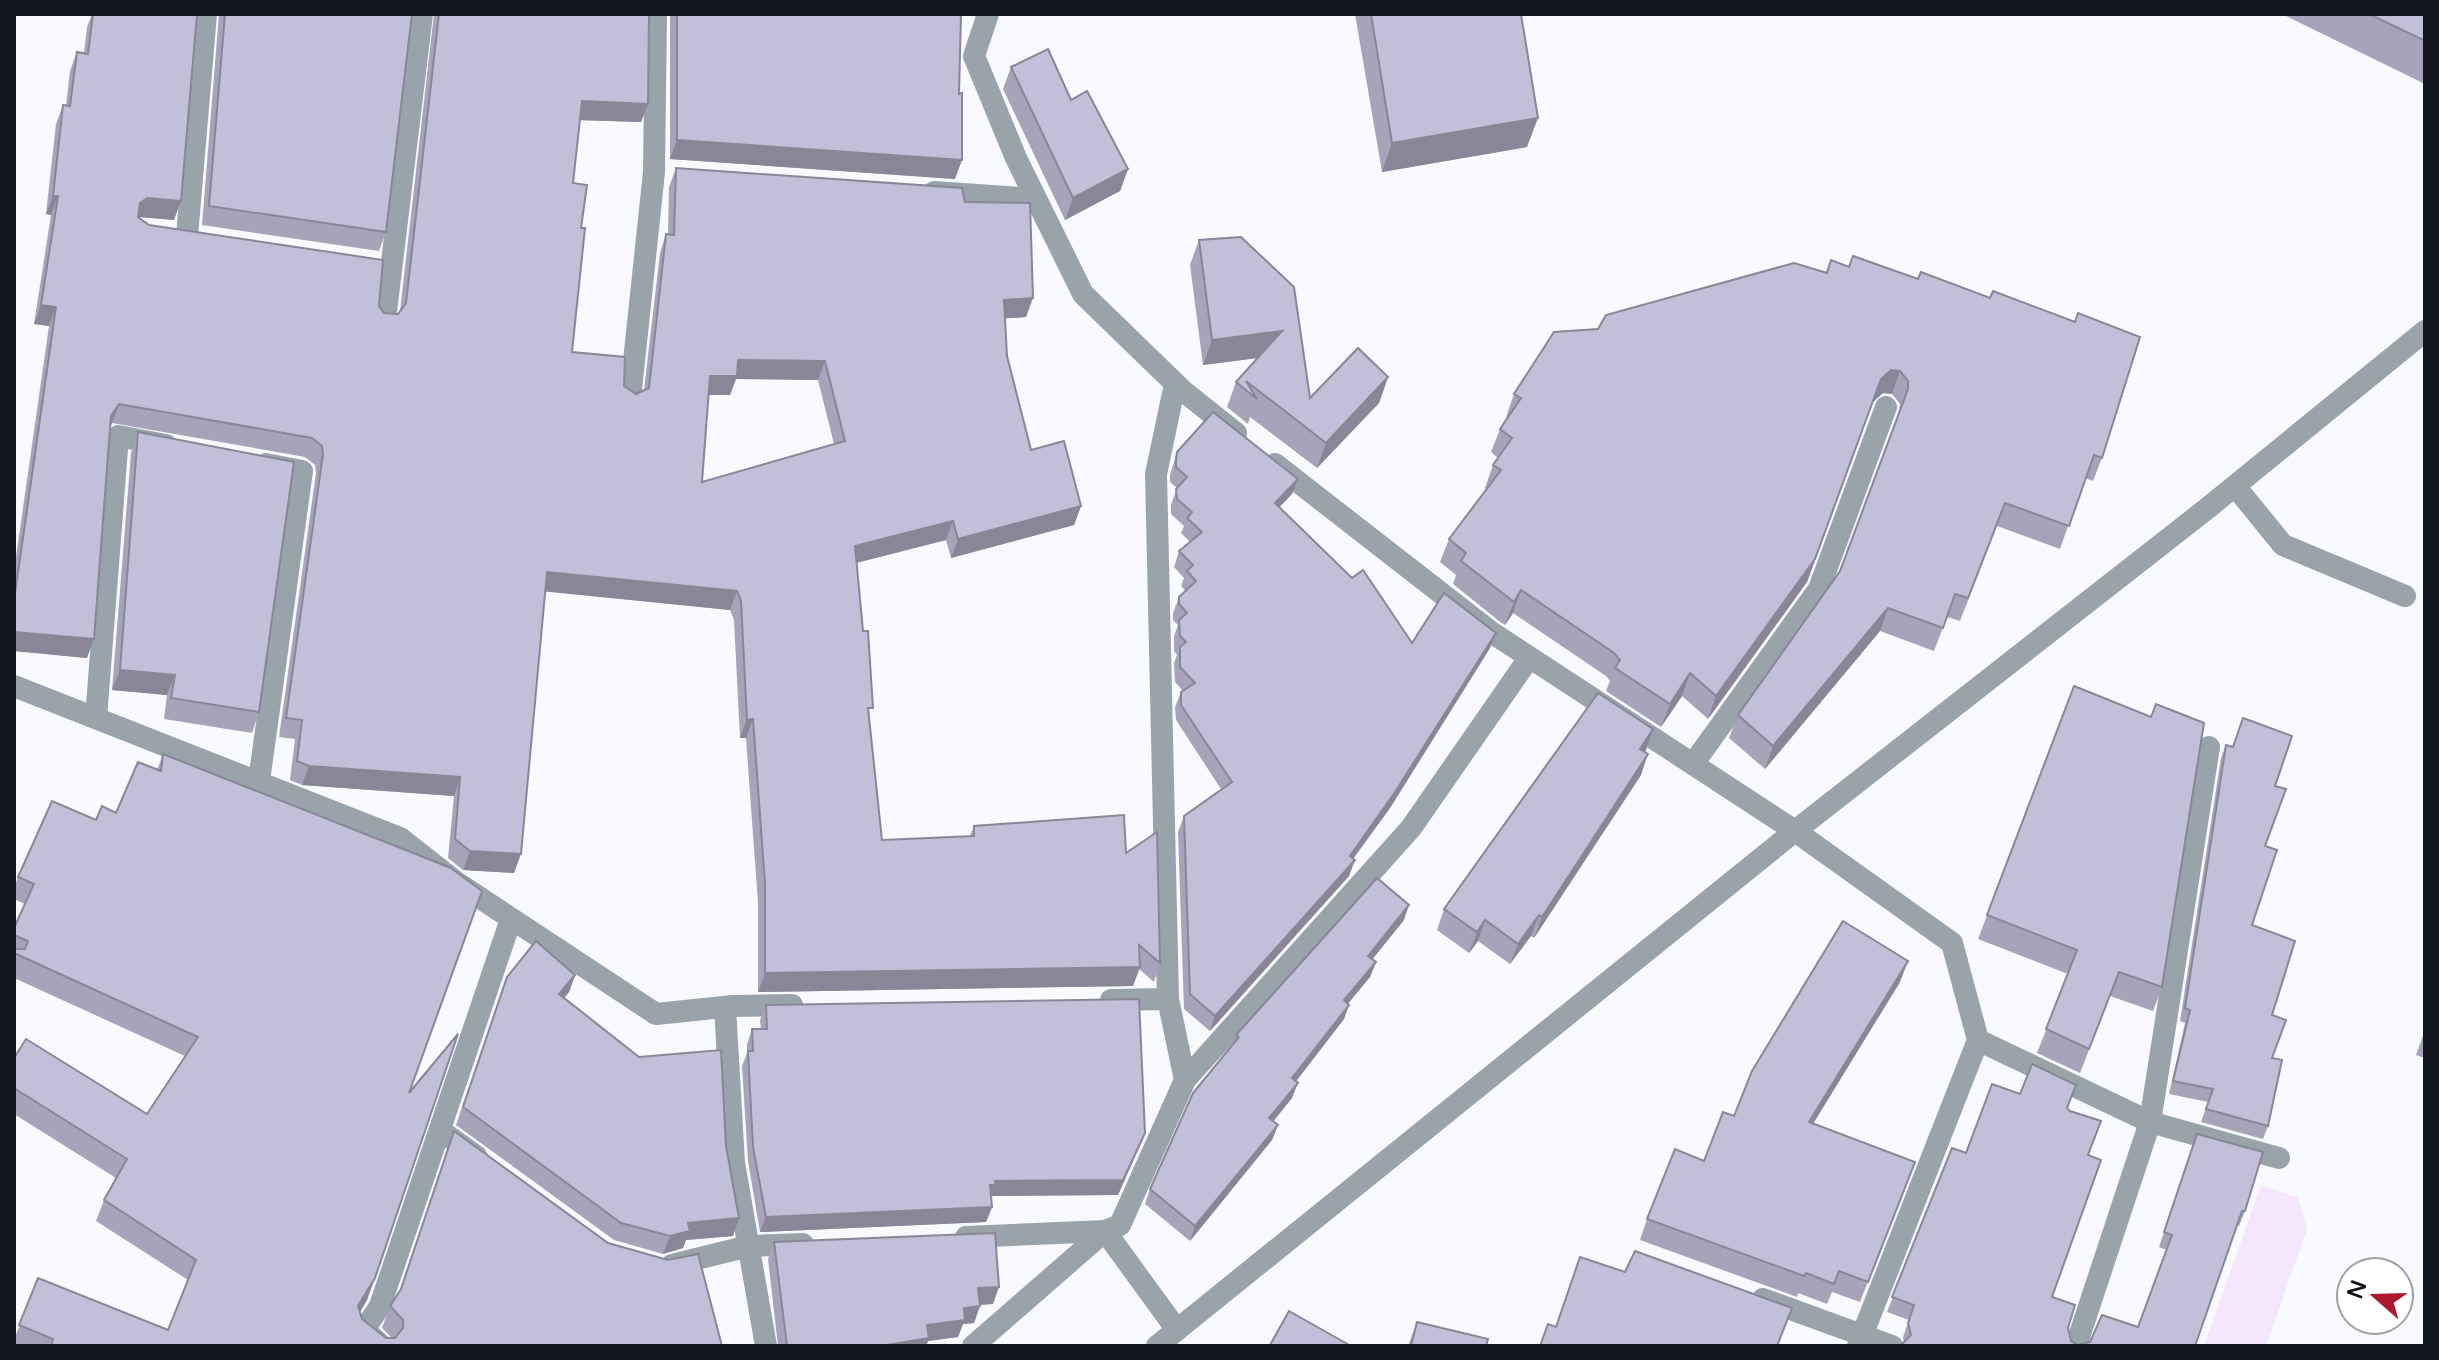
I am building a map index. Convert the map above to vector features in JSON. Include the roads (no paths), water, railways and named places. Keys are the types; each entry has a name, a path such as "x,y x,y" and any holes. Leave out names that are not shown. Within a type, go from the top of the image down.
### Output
{"street":[{"path":"158,232 195,237 206,14"},
{"path":"385,320 383,265 422,14"},
{"path":"630,399 661,172 656,14"},
{"path":"988,14 974,56 1036,199 1083,294 1175,384 1491,632 1795,831 1952,943 1978,1040 1860,1341"},
{"path":"916,190 1036,199"},
{"path":"1157,1346 1795,831 2235,486 2425,331"},
{"path":"1175,384 1156,474 1168,999 1185,1080"},
{"path":"1693,764 1819,589 1886,407"},
{"path":"96,718 118,436 195,450"},
{"path":"241,459 302,471 259,781"},
{"path":"2235,486 2283,545 2405,596"},
{"path":"973,1346 1105,1231 1120,1225 1185,1080 1411,828 1529,658"},
{"path":"14,686 400,838 511,919 593,969 656,1014 725,1007 811,1005"},
{"path":"2076,1346 2150,1122 2209,747"},
{"path":"382,1346 364,1330 380,1306 511,919"},
{"path":"1090,1000 1168,999"},
{"path":"725,1007 734,1163 766,1346"},
{"path":"1978,1040 2150,1122 2279,1158"},
{"path":"441,1131 493,1169"},
{"path":"1105,1231 1177,1330"},
{"path":"940,1238 1105,1231"},
{"path":"649,1264 663,1268 749,1246 828,1243"},
{"path":"1746,1293 1860,1341 1892,1346"}]}
